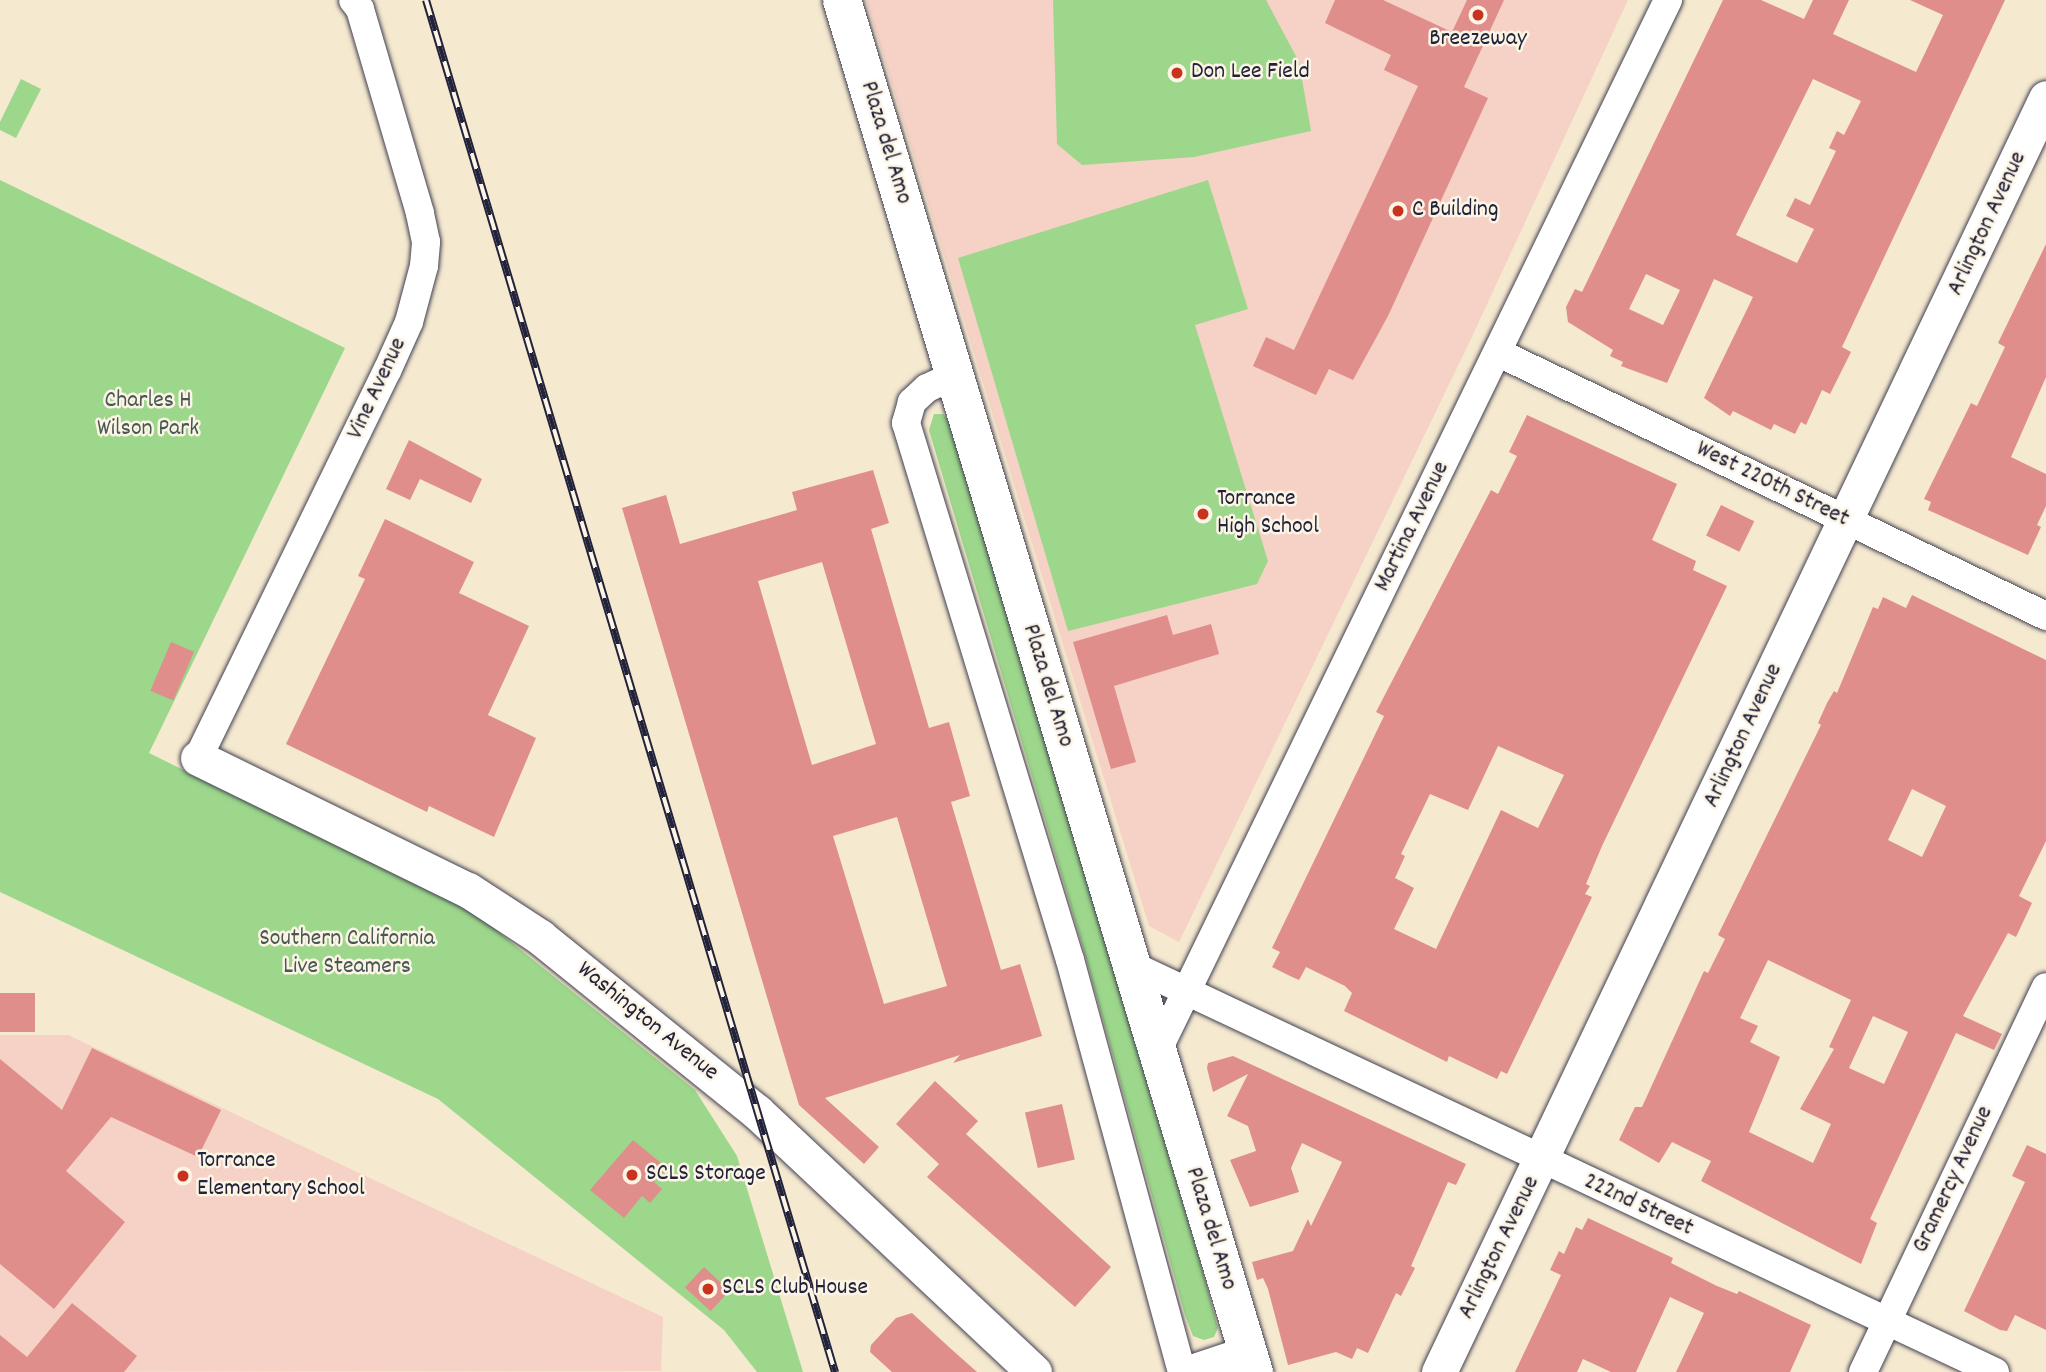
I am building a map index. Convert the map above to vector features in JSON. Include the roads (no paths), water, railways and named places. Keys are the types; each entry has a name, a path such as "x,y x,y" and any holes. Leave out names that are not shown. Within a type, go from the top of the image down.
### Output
{"main road":[{"name":"Plaza del Amo","path":"842,0 1156,1054 1251,1362"}],"street":[{"name":"Vine Avenue","path":"198,758 387,371 409,322 424,266 426,242 420,212 360,9 353,0"},
{"name":"Martina Avenue","path":"1156,1054 1184,991 1499,353 1668,0"},
{"name":"Arlington Avenue","path":"1439,1372 1543,1161 2046,98"},
{"name":"West 220th Street","path":"1499,353 2046,616"},
{"path":"953,376 927,388 912,402 906,423 1070,960 1182,1372"},
{"name":"Washington Avenue","path":"198,758 468,890 540,937 757,1112 1022,1361 1044,1372"},
{"name":"222nd Street","path":"1130,965 1995,1372"},
{"name":"Gramercy Avenue","path":"1863,1372 2046,987"},
{"path":"1191,1372 1251,1362"}],"railway":[{"path":"426,0 835,1372"}],"place":[{"name":"Breezeway","path":"1478,15"},
{"name":"Don Lee Field","path":"1177,73"},
{"name":"C Building","path":"1398,211"},
{"name":"Torrance High School","path":"1203,514"},
{"name":"SCLS Storage","path":"632,1175"},
{"name":"Torrance Elementary School","path":"183,1176"},
{"name":"SCLS Club House","path":"708,1289"}],"park label":[{"name":"Charles H Wilson Park","path":"148,416"},
{"name":"Southern California Live Steamers","path":"347,954"}]}
